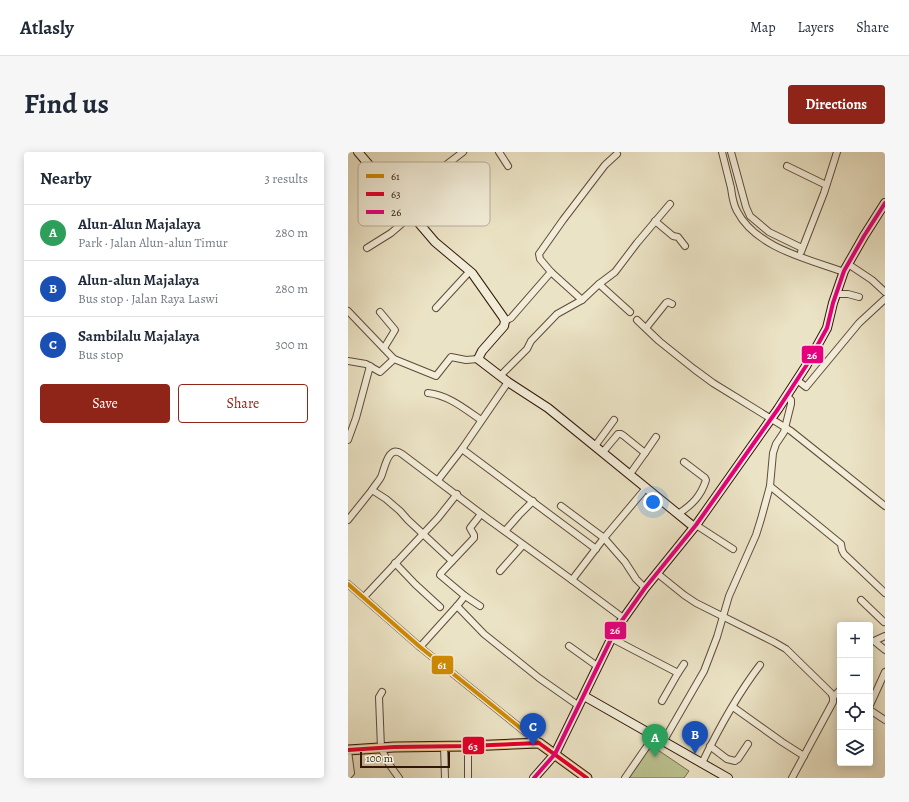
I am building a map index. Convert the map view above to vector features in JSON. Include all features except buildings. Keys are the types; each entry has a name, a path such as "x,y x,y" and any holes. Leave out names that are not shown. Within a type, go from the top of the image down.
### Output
{"main road":[{"path":"358,152 367,162"},
{"path":"534,778 554,753 579,706 584,696 593,663 611,638 620,615 644,587 658,574 695,526 797,380 827,328 836,294 846,269 864,236 885,203"},
{"path":"421,226 435,242 470,271 479,281 505,321 504,326 482,351 478,359 508,382 544,405 695,526"},
{"path":"584,696 728,778"},
{"path":"348,750 387,747 540,744 587,778"}],"street":[{"path":"450,162 463,152"},
{"path":"499,152 508,166"},
{"path":"722,152 735,206 741,218 778,247 846,269 872,280 885,292"},
{"path":"731,152 746,207 758,231 772,234 802,254"},
{"path":"802,254 837,152"},
{"path":"582,300 551,272 540,259 539,254 605,165 617,153"},
{"path":"787,166 826,185"},
{"path":"500,376 527,349 531,341 557,314 582,300 599,284 615,272 670,204"},
{"path":"655,222 674,237 678,237 685,246"},
{"path":"368,248 399,226"},
{"path":"436,308 470,271"},
{"path":"505,321 511,318 551,272"},
{"path":"599,284 630,312"},
{"path":"836,294 848,294 859,297"},
{"path":"646,328 666,303 668,302 672,304"},
{"path":"797,380 806,387 859,323 883,302"},
{"path":"348,311 394,359 436,376 451,357 466,360 478,359"},
{"path":"380,312 395,330 384,348"},
{"path":"637,320 694,369 713,383 785,427 885,506"},
{"path":"348,360 360,362 381,372 394,359"},
{"path":"348,440 356,418 370,366"},
{"path":"438,480 462,449 508,382"},
{"path":"428,393 435,393 454,401 481,420"},
{"path":"663,742 704,671 730,596 756,535 770,486 773,453 785,427 791,402 787,396"},
{"path":"595,446 614,420"},
{"path":"603,452 618,434 621,434 645,453"},
{"path":"630,474 656,437"},
{"path":"462,449 596,549"},
{"path":"348,520 380,479 388,457 395,451 399,451 457,494 481,514 620,615"},
{"path":"682,517 697,499 706,480 684,462"},
{"path":"770,486 841,544 842,552 885,593"},
{"path":"572,580 604,538 646,488"},
{"path":"372,490 400,511 452,561"},
{"path":"364,598 423,534 457,494"},
{"path":"505,531 533,501"},
{"path":"561,506 604,538 644,587"},
{"path":"480,606 465,596 440,575 474,538 470,528 481,514"},
{"path":"695,526 733,549"},
{"path":"500,571 524,545"},
{"path":"395,563 440,607"},
{"path":"658,574 684,595 723,618 786,649 828,689 833,696 834,702 792,778"},
{"path":"348,584 420,647 540,744"},
{"path":"420,647 465,596"},
{"path":"861,600 885,622"},
{"path":"457,606 484,634 539,678 579,706"},
{"path":"873,641 885,636"},
{"path":"611,638 678,673"},
{"path":"873,642 885,650"},
{"path":"569,646 593,663"},
{"path":"662,700 684,664"},
{"path":"702,764 710,746 760,665"},
{"path":"873,699 885,672"},
{"path":"382,692 379,697 389,764 399,778"},
{"path":"833,696 837,693"},
{"path":"733,707 804,756"},
{"path":"873,712 885,720"},
{"path":"624,778 654,736"},
{"path":"710,746 727,759 734,761 738,759 748,744"},
{"path":"444,746 445,778"},
{"path":"468,746 468,778"},
{"path":"348,750 349,775 356,778"}],"green space":[{"path":"649,744 689,771 684,778 626,778"}],"transit line":[{"name":"26","path":"534,778 555,754 616,629 645,588 696,525 778,409 806,366 827,328 833,303 844,271 885,203"},
{"name":"61","path":"348,584 420,647 539,743"},
{"name":"63","path":"348,750 394,747 539,743 587,778"}],"place":[{"name":"Sambilalu Majalaya","path":"533,746"},
{"name":"Alun-alun Majalaya","path":"695,754"},
{"name":"Alun-Alun Majalaya","path":"655,757"}]}
